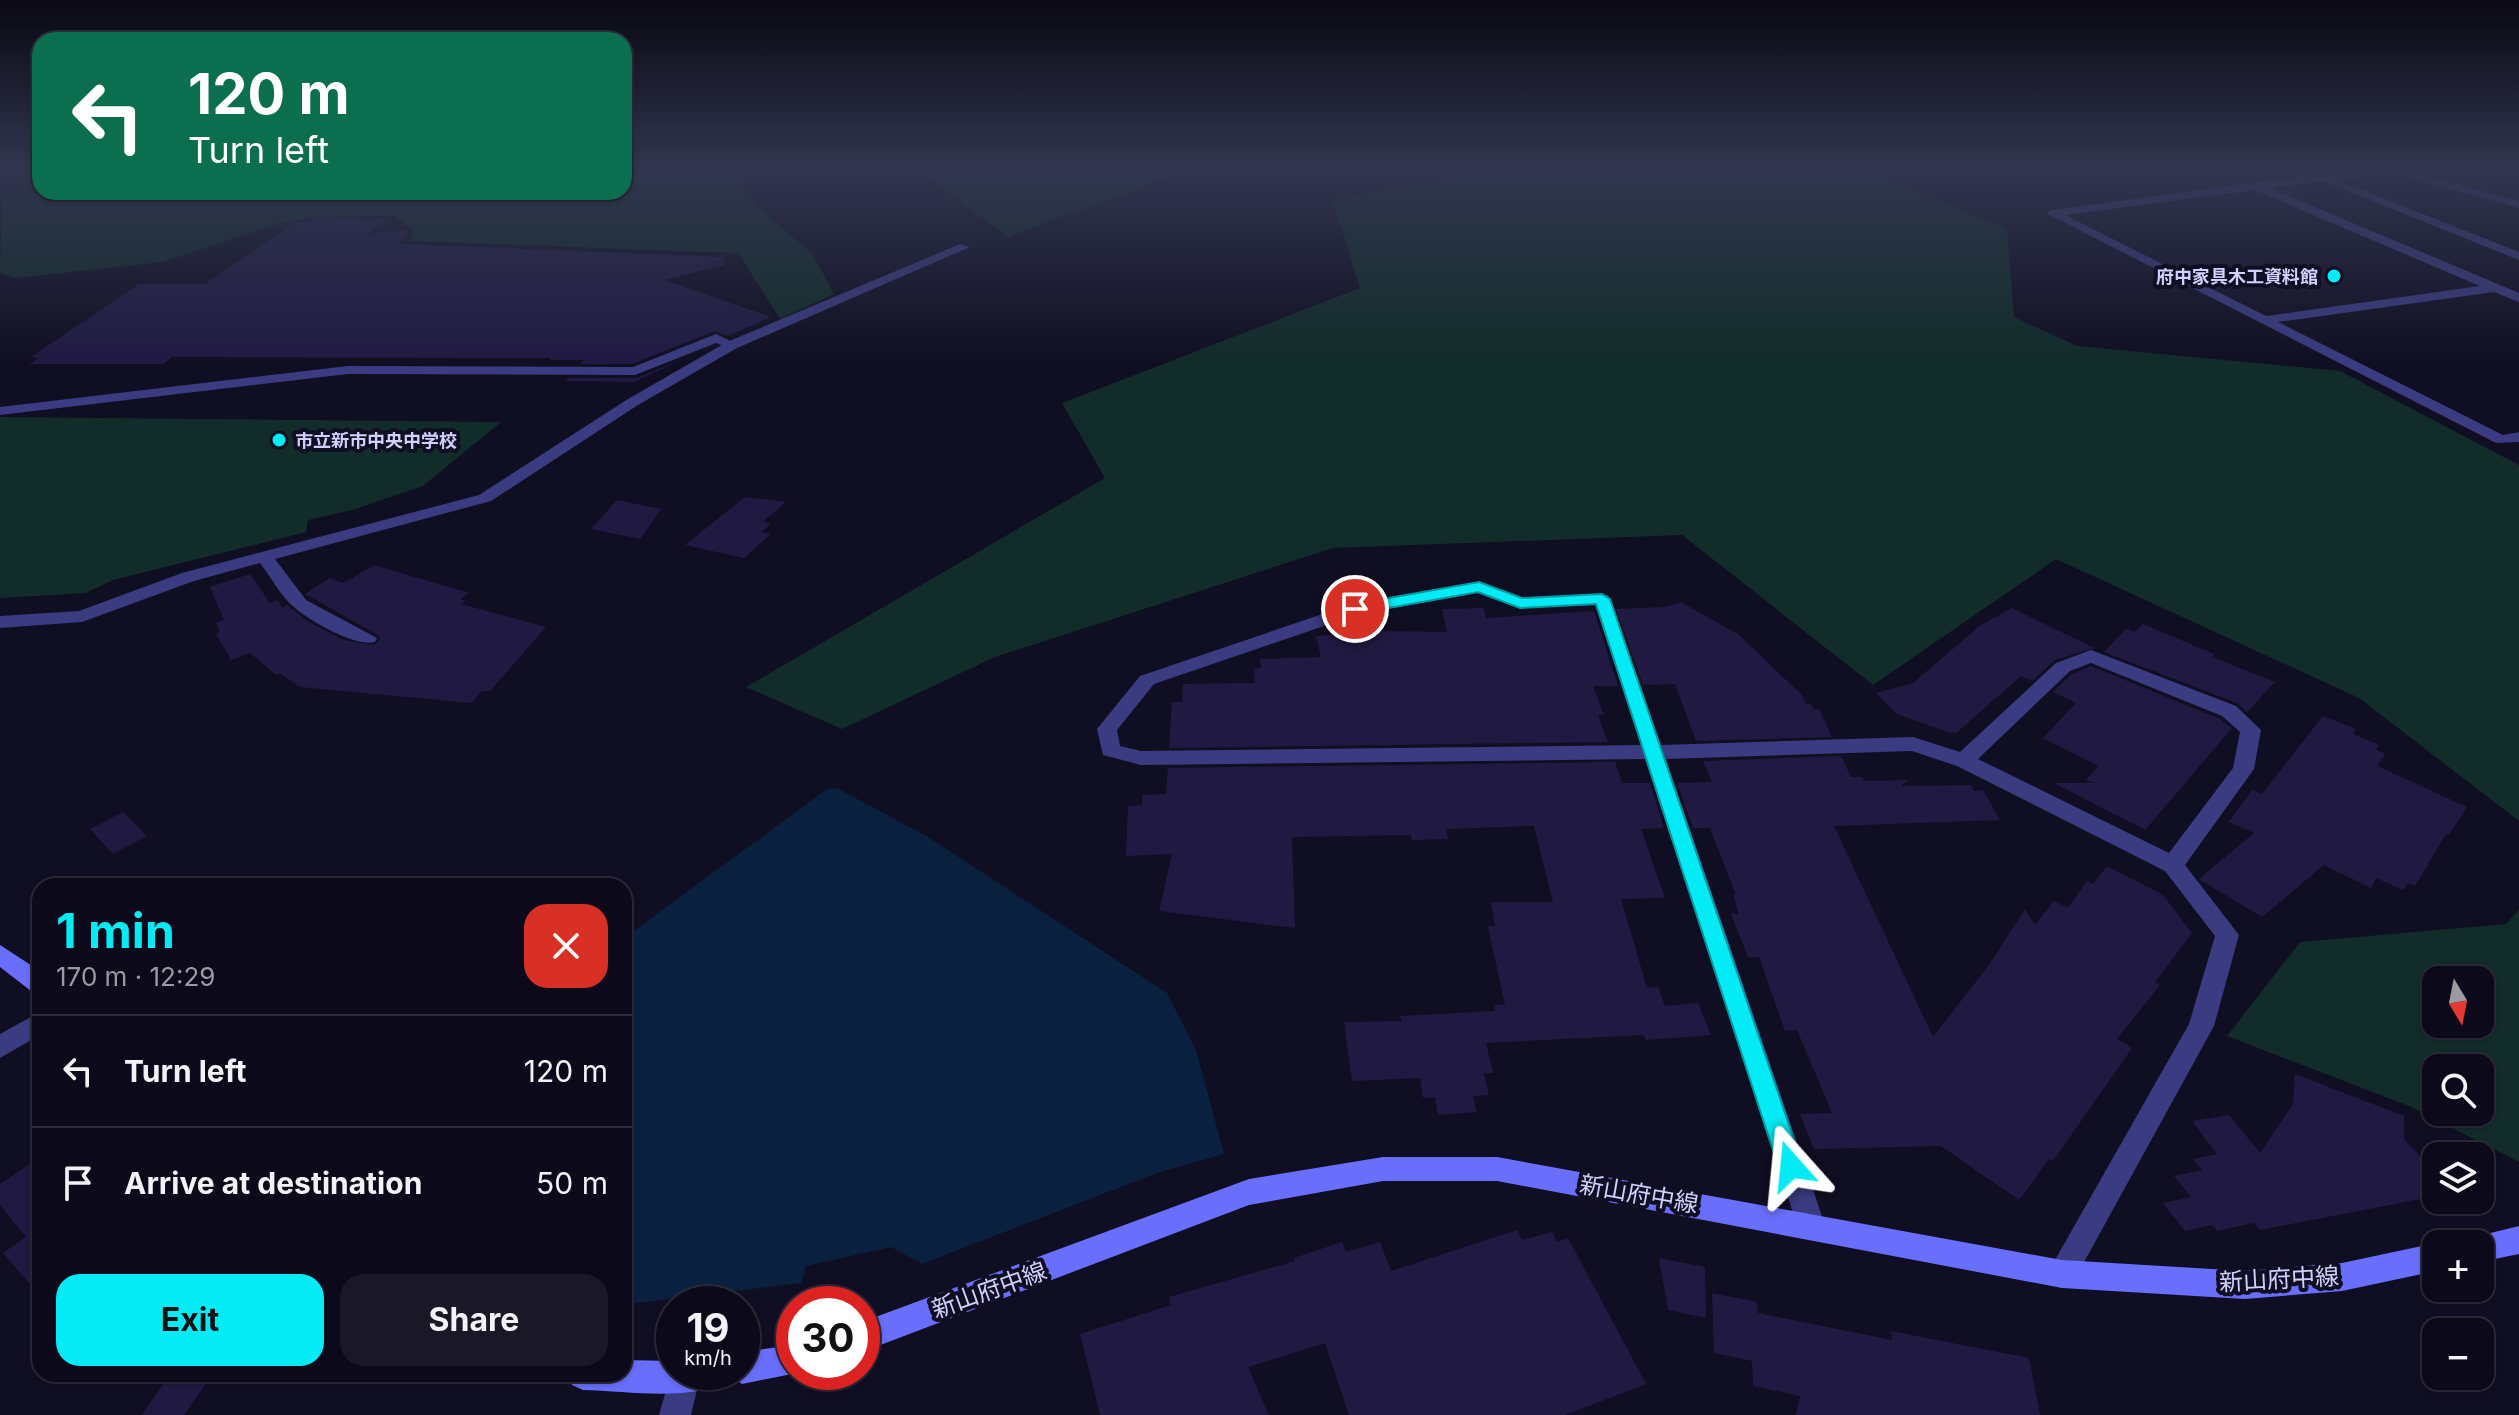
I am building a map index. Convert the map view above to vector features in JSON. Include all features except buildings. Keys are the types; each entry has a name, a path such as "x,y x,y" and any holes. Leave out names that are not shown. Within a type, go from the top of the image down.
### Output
{"main road":[{"path":"0,954 32,978"},
{"name":"新山府中線","path":"880,1330 1249,1192 1383,1169 1497,1169 2062,1274 2245,1285 2342,1277 2422,1260"},
{"path":"2494,1245 2519,1240"},
{"path":"632,1375 656,1376"}],"street":[{"path":"2090,232 2501,440 2519,437"},
{"path":"2364,232 2519,298"},
{"path":"2459,232 2519,256"},
{"path":"0,622 82,616 188,577 485,498 633,402 732,345 964,247"},
{"path":"2265,320 2519,285"},
{"path":"0,411 348,370 635,371 716,338 732,345"},
{"path":"265,558 300,604 344,630 368,638"},
{"path":"1811,1225 1653,752 1602,599 1520,603 1479,587 1355,609 1147,680 1107,729 1110,750 1141,758 1653,752 1913,744 1964,761 2173,865 2227,935 2201,1026 2062,1274"},
{"path":"1964,761 2063,667 2091,656 2229,711 2251,730 2243,769 2173,865"},
{"path":"0,1047 32,1027"},
{"path":"675,1415 681,1390"}],"green space":[{"path":"1,232 253,232 162,262 16,278 0,273"},
{"path":"413,232 787,232 813,255 834,294 780,319 738,253 412,241"},
{"path":"1001,232 1021,232 1008,237"},
{"path":"1343,232 2007,232 2014,317 2077,346 2340,371 2519,465 2519,821 2359,698 2056,559 1873,685 1682,535 1333,548 995,657 842,729 746,687 1105,478 1062,403 1360,288"},
{"path":"0,417 501,422 423,486 352,510 308,520 306,532 113,580 86,593 0,598"},
{"path":"2519,909 2519,1162 2494,1149 2494,1142 2480,1142 2448,1126 2494,1126 2494,1054 2422,1054 2422,1113 2227,1036 2300,942 2506,924"}],"water":[{"path":"837,788 928,837 1167,993 1196,1050 1224,1154 1157,1173 922,1264 891,1247 806,1266 801,1283 760,1288 656,1286 656,1301 632,1304 632,932 827,789"}],"place":[{"name":"府中家具木工資料館","path":"2334,276"},
{"name":"市立新市中央中学校","path":"279,440"}],"route":[{"path":"1355,609 1479,587 1520,603 1602,599 1791,1166"}]}
